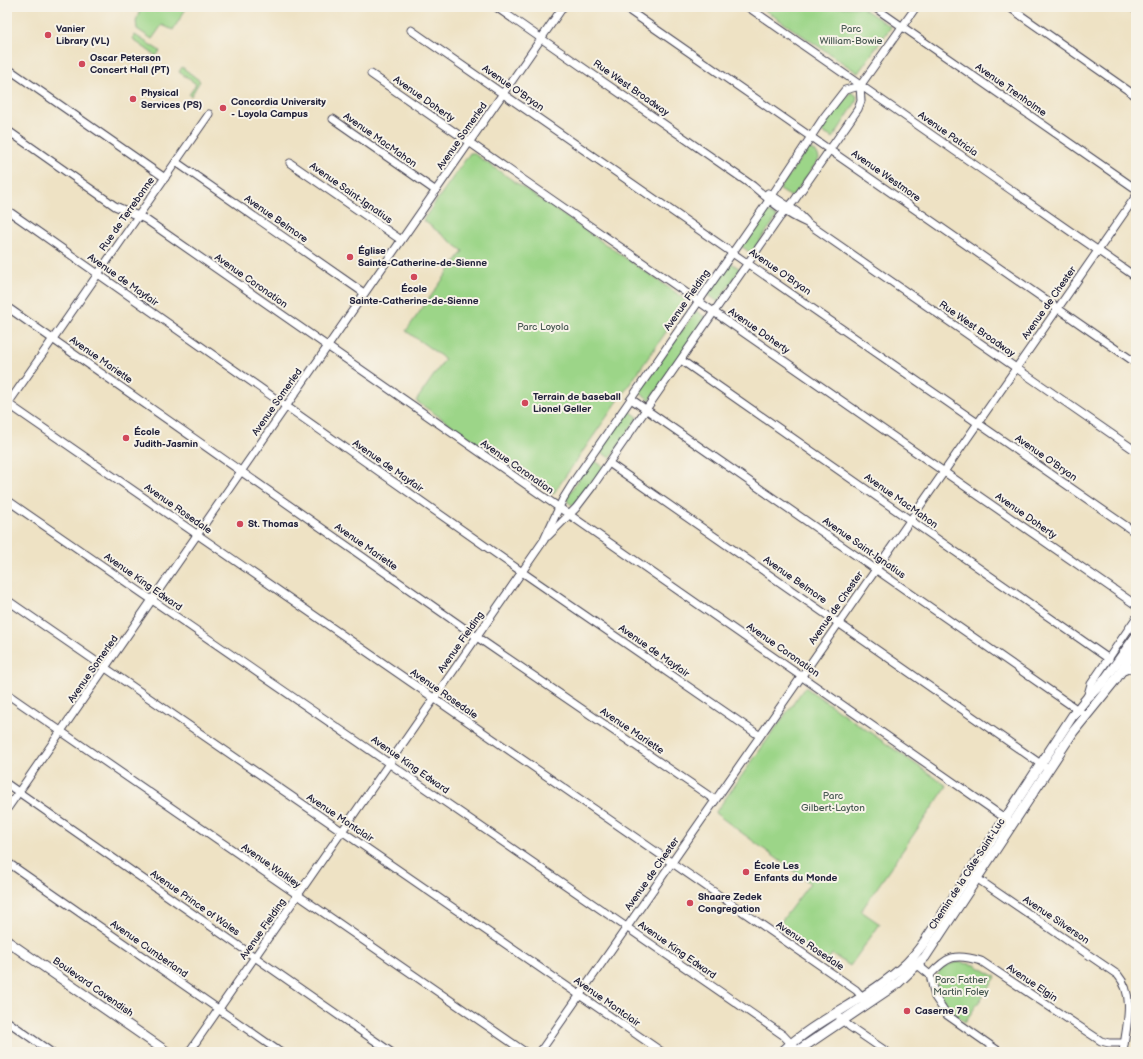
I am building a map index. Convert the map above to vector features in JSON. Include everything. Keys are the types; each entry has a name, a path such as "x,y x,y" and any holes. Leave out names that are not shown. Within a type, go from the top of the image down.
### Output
{"main road":[{"name":"Chemin de la Côte-Saint-Luc","path":"782,1052 796,1050 839,1016 865,1000 898,983 914,962 925,940 1040,763 1077,710 1103,682 1136,636"},
{"name":"Chemin de la Côte-Saint-Luc","path":"914,962 930,950 1085,715 1121,672 1136,650"},
{"name":"Boulevard Cavendish","path":"7,941 166,1052"}],"street":[{"name":"Rue West Broadway","path":"496,7 1136,451"},
{"name":"Avenue Somerled","path":"7,809 327,346 564,7"},
{"name":"Avenue Westmore","path":"624,7 1136,363"},
{"name":"Avenue Patricia","path":"748,7 1136,277"},
{"name":"Avenue Trenholme","path":"874,7 1136,189"},
{"path":"860,86 916,7"},
{"path":"1009,7 1136,96"},
{"path":"1132,7 1136,10"},
{"name":"Avenue O'Bryan","path":"411,30 1136,533"},
{"path":"7,68 165,178"},
{"name":"Avenue Doherty","path":"371,74 944,471 1136,606"},
{"name":"Avenue Fielding","path":"190,1052 544,540 559,508 576,478 770,197 810,136 845,90 860,86 860,105 830,150 748,263 609,464 569,515 544,540"},
{"name":"Rue de Terrebonne","path":"7,404 209,114"},
{"name":"Avenue MacMahon","path":"333,119 436,191"},
{"name":"Avenue Coronation","path":"7,130 115,206 145,219 1013,823"},
{"name":"Avenue Belmore","path":"176,162 364,293"},
{"name":"Avenue Saint-Ignatius","path":"290,163 401,240"},
{"name":"Avenue de Chester","path":"540,1052 1136,196"},
{"name":"Avenue de Mayfair","path":"7,210 522,572 760,736"},
{"name":"Avenue Mariette","path":"7,307 477,637 715,800"},
{"name":"Avenue MacMahon","path":"681,360 1109,658"},
{"name":"Avenue Saint-Ignatius","path":"631,399 876,568 1085,715"},
{"name":"Avenue Rosedale","path":"7,404 672,862 856,990 865,1000"},
{"name":"Avenue Belmore","path":"609,464 839,622 1048,769"},
{"name":"Avenue King Edward","path":"7,500 261,677 390,763 627,927 776,1031 796,1050"},
{"name":"Avenue Montclair","path":"7,600 662,1052"},
{"name":"Chemin de la Côte-Saint-Luc","path":"1087,698 1091,684 1136,618"},
{"name":"Chemin de la Côte-Saint-Luc","path":"1121,672 1136,666"},
{"name":"Avenue Walkley","path":"7,694 298,896 313,904 525,1052"},
{"name":"Avenue Prince of Wales","path":"7,784 392,1052"},
{"name":"Avenue Cumberland","path":"7,862 280,1052"},
{"name":"Avenue Silverson","path":"969,873 1111,969 1121,978 1127,988 1128,996 1124,1043"},
{"name":"Avenue Elgin","path":"930,975 940,963 950,958 967,958 981,961 1101,1041 1109,1044 1124,1043"},
{"path":"914,962 930,975 935,998 947,1015 1000,1052"},
{"path":"839,1016 887,1052"},
{"path":"7,1021 51,1052"},
{"path":"1124,1043 1124,1052"}],"green space":[{"path":"141,7 187,7 173,30 162,25 152,39 137,29 136,21"},
{"name":"Parc William-Bowie","path":"760,7 861,7 891,27 858,73"},
{"path":"135,35 160,51 156,56 135,41 133,38"},
{"path":"182,67 200,81 191,96 189,95 196,84 179,72"},
{"path":"851,92 857,96 856,102 833,138 822,132 821,128"},
{"path":"807,149 811,149 818,155 819,159 793,196 790,196 780,190 781,187"},
{"name":"Parc Loyola","path":"470,153 473,153 685,299 687,302 553,494 416,401 445,359 406,331 463,251 423,220"},
{"path":"766,210 777,217 751,253 741,246"},
{"path":"730,262 740,269 718,302 707,294"},
{"path":"696,311 707,318 650,400 639,392"},
{"path":"627,409 638,417 610,458 598,450"},
{"path":"592,459 604,467 573,506 567,501 568,496"},
{"name":"Parc Gilbert-Layton","path":"805,687 947,786 861,911 880,924 850,966 832,954 827,961 777,927 810,883 715,813"},
{"name":"Parc Father Martin Foley","path":"959,962 975,965 996,977 965,1022 949,1007 938,989 936,980 939,972 946,966"}],"place":[{"name":"Vanier Library (VL)","path":"48,35"},
{"name":"Oscar Peterson Concert Hall (PT)","path":"82,64"},
{"name":"Physical Services (PS)","path":"133,99"},
{"name":"Concordia University - Loyola Campus","path":"223,108"},
{"name":"Église Sainte-Catherine-de-Sienne","path":"350,257"},
{"name":"École Sainte-Catherine-de-Sienne","path":"414,277"},
{"name":"Terrain de baseball Lionel Geller","path":"525,403"},
{"name":"École Judith-Jasmin","path":"126,438"},
{"name":"St. Thomas","path":"240,524"},
{"name":"École Les Enfants du Monde","path":"746,872"},
{"name":"Shaare Zedek Congregation","path":"690,903"},
{"name":"Caserne 78","path":"907,1011"}]}
